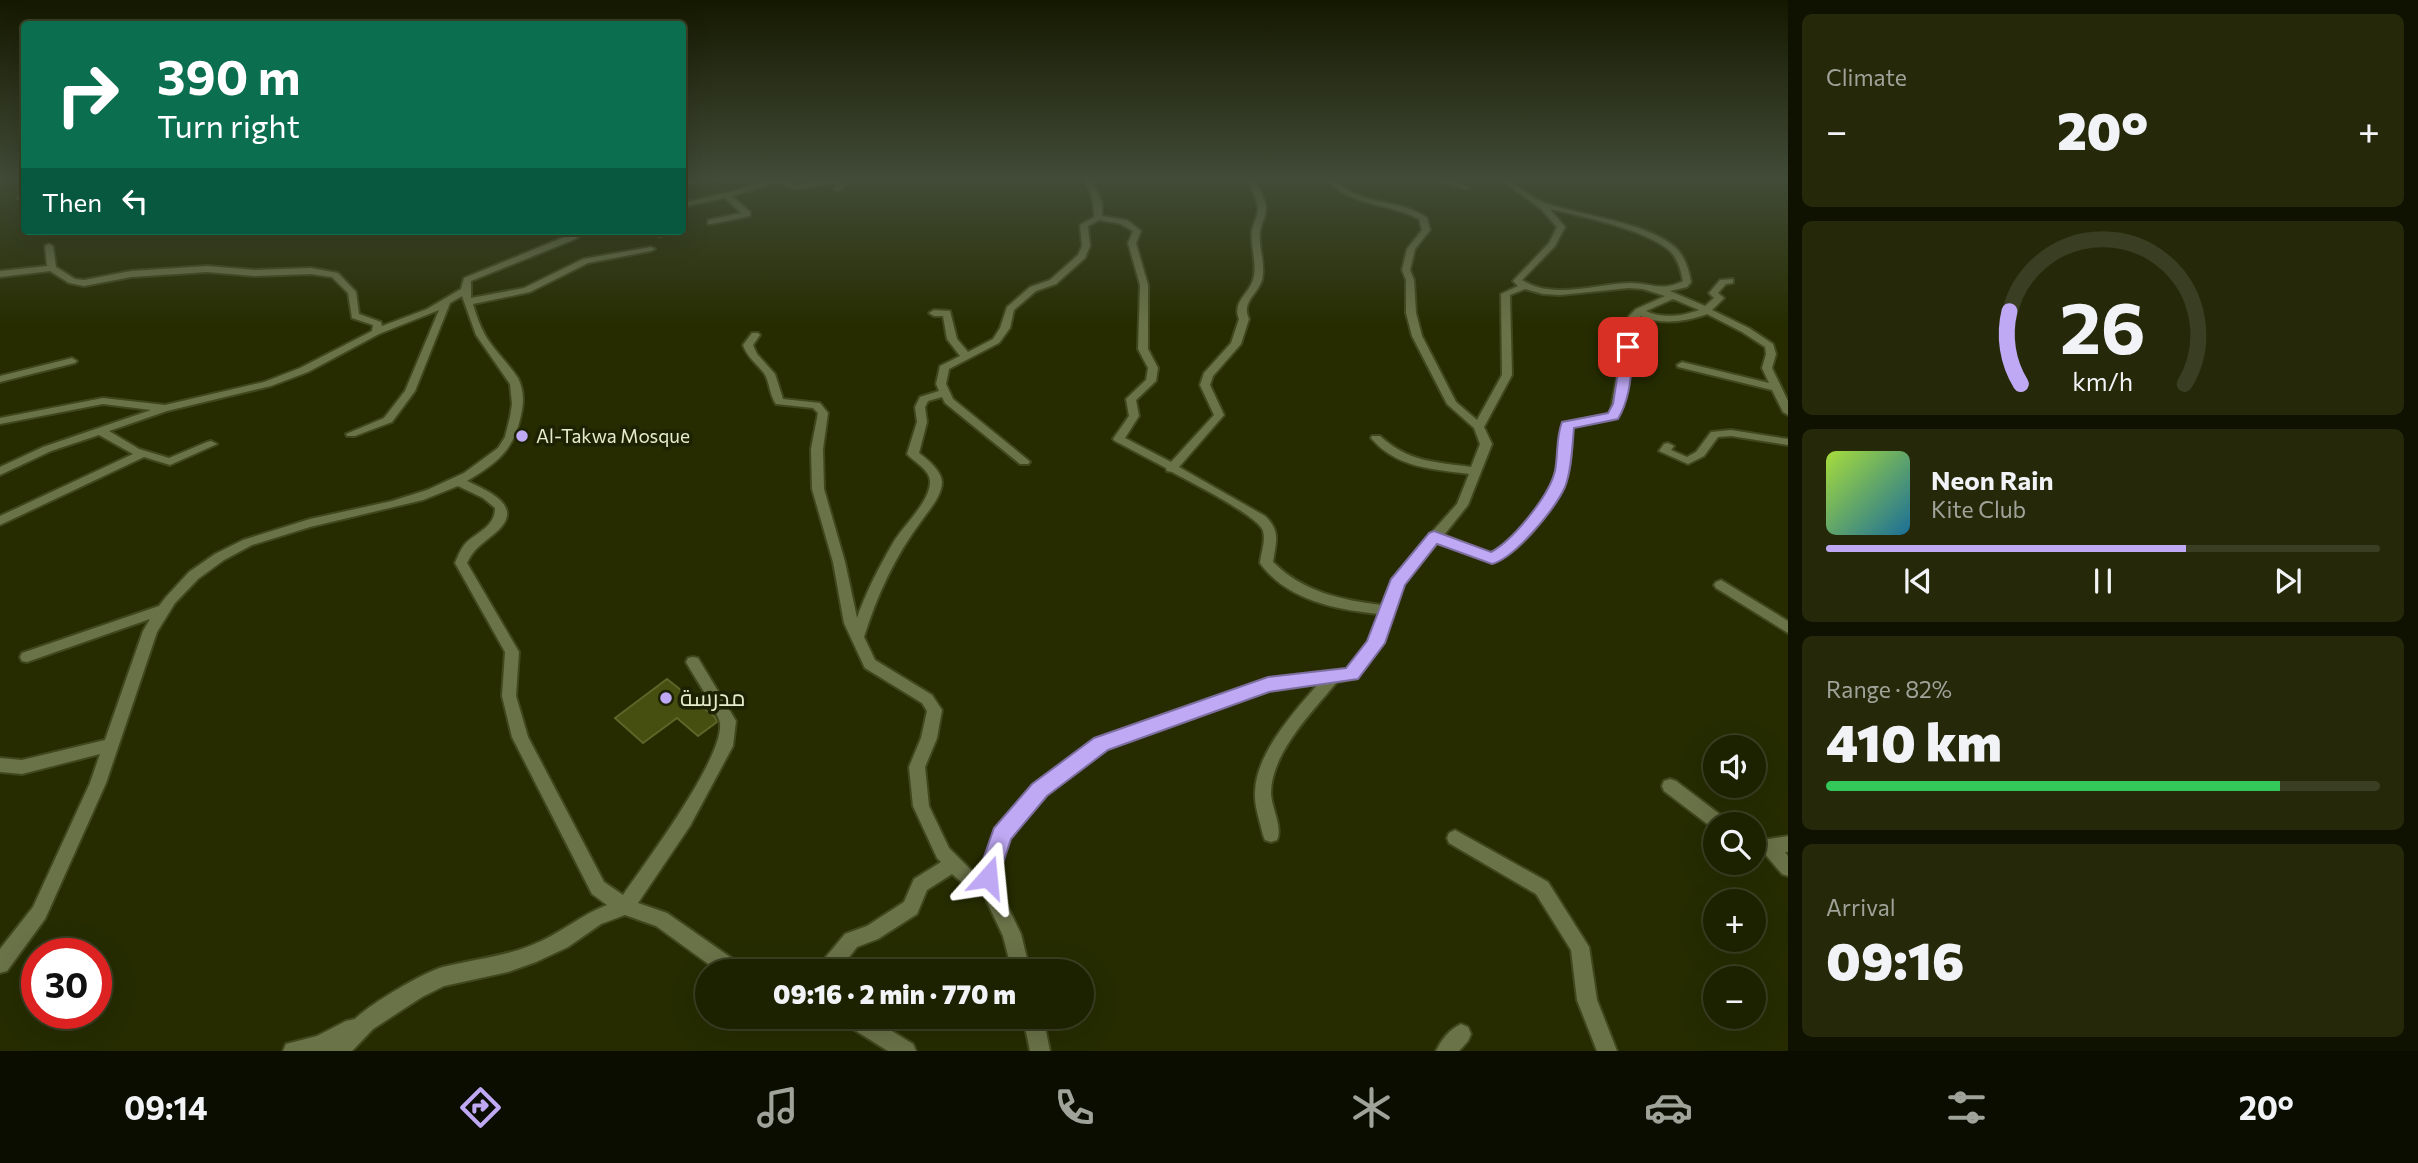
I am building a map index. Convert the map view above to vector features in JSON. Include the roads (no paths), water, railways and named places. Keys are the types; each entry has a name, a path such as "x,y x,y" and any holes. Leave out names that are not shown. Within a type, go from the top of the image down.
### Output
{"street":[{"path":"1024,462 948,401 941,384 944,368 996,341 1005,328 1010,309 1033,289 1053,282 1082,256 1086,246 1084,227"},
{"path":"1134,227 1137,231 1132,243 1144,285 1143,349 1153,368 1151,380 1131,399 1134,416 1119,439 1225,496 1266,522 1270,529 1266,564 1279,579 1331,602 1387,610"},
{"path":"1171,469 1219,415 1205,385 1208,374 1236,344 1244,319 1241,312 1243,302 1257,282 1257,227"},
{"path":"1018,959 1012,934 997,904 988,877 1001,835 1040,790 1101,744 1268,685 1352,674 1376,643 1397,583 1462,506 1486,444 1479,427 1452,404 1417,336 1411,313 1410,280 1406,270 1411,249 1426,230 1425,227"},
{"path":"1523,287 1517,281 1538,262 1556,239 1560,227"},
{"path":"1434,536 1492,559 1518,539 1556,488 1562,471 1567,425 1614,416 1619,404 1628,347 1635,339 1634,316 1665,293 1687,282 1682,262 1672,249 1622,227"},
{"path":"0,964 39,913 98,783 150,631 160,611 186,580 246,542 280,529 421,498 460,482 500,451 508,442 519,395 518,386 505,365 486,344 466,296 467,280 575,235"},
{"path":"49,246 52,268"},
{"path":"0,471 47,449 165,408 267,384 304,369 376,332 466,296 527,290 586,261 651,249"},
{"path":"0,274 52,268 72,281 84,283 131,274 207,269 255,273 311,271 335,275 352,292 355,316 378,324 376,332"},
{"path":"1639,311 1645,317 1656,320 1705,312 1720,298 1713,293 1723,282 1730,281"},
{"path":"1479,427 1507,375 1505,294 1523,287 1552,292 1634,286 1665,293 1753,333 1770,346 1767,368 1788,412"},
{"path":"351,433 388,420 410,391 446,303"},
{"path":"934,313 947,313 952,339 965,355"},
{"path":"755,335 748,345 750,355 772,377 775,396 780,402 816,405 823,413 817,449 818,489 839,562 851,623 857,637 870,664 927,699 935,710 929,737 917,767 922,806 943,853 970,879 988,877"},
{"path":"0,379 72,361"},
{"path":"1682,365 1788,387"},
{"path":"857,637 864,611 900,541 932,496 936,483 932,470 913,454 922,422 920,407 924,399 944,392"},
{"path":"0,421 103,401 165,408"},
{"path":"102,432 142,454 170,463 211,444"},
{"path":"1668,446 1665,451 1688,461 1700,454 1715,434 1731,433 1788,442"},
{"path":"1376,438 1389,453 1418,463 1475,471"},
{"path":"0,521 142,454"},
{"path":"460,482 487,495 501,507 502,514 495,528 468,548 461,564 512,652 509,696 520,737 598,888 625,906 661,919 716,959"},
{"path":"1721,586 1788,628"},
{"path":"27,657 160,611"},
{"path":"293,1051 319,1045 366,1022 415,990 442,977 508,963 536,953 562,941 596,918 625,906 684,821 725,746 728,721 693,662"},
{"path":"1271,835 1264,806 1263,787 1277,749 1332,677"},
{"path":"0,765 22,768 111,745"},
{"path":"1670,786 1704,812"},
{"path":"1455,838 1542,888 1580,947 1587,1000 1607,1051"},
{"path":"1766,846 1788,844"},
{"path":"1766,851 1788,868"},
{"path":"836,959 851,940 872,933 911,908 920,885 954,863"},
{"path":"338,1051 366,1022"},
{"path":"871,1029 906,1051"},
{"path":"1035,1029 1040,1051"},
{"path":"1446,1051 1461,1034"}],"place":[{"name":"Al-Takwa Mosque","path":"522,436"},
{"name":"مدرسة","path":"666,698"}]}
